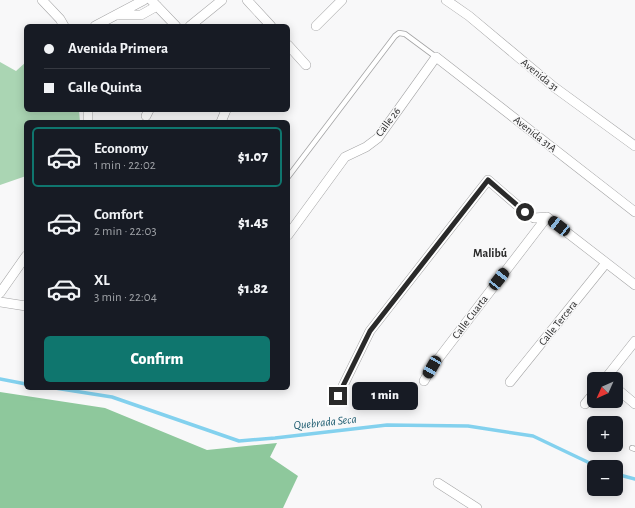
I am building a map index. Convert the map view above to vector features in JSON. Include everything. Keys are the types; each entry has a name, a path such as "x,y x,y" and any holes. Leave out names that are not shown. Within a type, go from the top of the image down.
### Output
{"street":[{"path":"42,0 63,24"},
{"path":"99,24 144,0"},
{"path":"192,24 222,0"},
{"path":"247,0 269,24"},
{"path":"316,26 342,0"},
{"name":"Avenida 31","path":"446,0 469,16 554,87 635,146"},
{"path":"116,15 141,15 154,3 174,24"},
{"path":"290,47 306,65"},
{"name":"Avenida 31A","path":"436,57 635,212"},
{"name":"Calle 26","path":"290,231 346,157 366,147 378,138 436,57"},
{"path":"338,396 370,331 488,180 525,212 534,218 547,217 635,285"},
{"name":"Calle Cuarta","path":"424,381 432,367 547,217"},
{"path":"0,293 24,259"},
{"name":"Calle Tercera","path":"510,382 606,263"},
{"path":"0,302 24,306"},
{"path":"611,372 635,341"},
{"path":"623,394 635,404"},
{"path":"438,483 477,508"}],"lane":[{"path":"290,174 395,36 399,33 405,34 436,57"}],"green space":[{"path":"0,62 16,71 24,64 24,112 79,112 80,120 24,120 24,177 0,185"},
{"path":"0,392 105,408 207,450 277,443 270,457 298,476 283,508 0,508"}],"waterway":[{"name":"Quebrada Seca","path":"0,379 24,384"},
{"name":"Quebrada Seca","path":"68,390 112,397 239,441 387,425 468,426 533,436 587,462"},
{"name":"Quebrada Seca","path":"623,476 635,479"}],"district":[{"name":"Malibú","path":"490,253"}],"route":[{"path":"338,396 370,331 488,180 525,212"}]}
